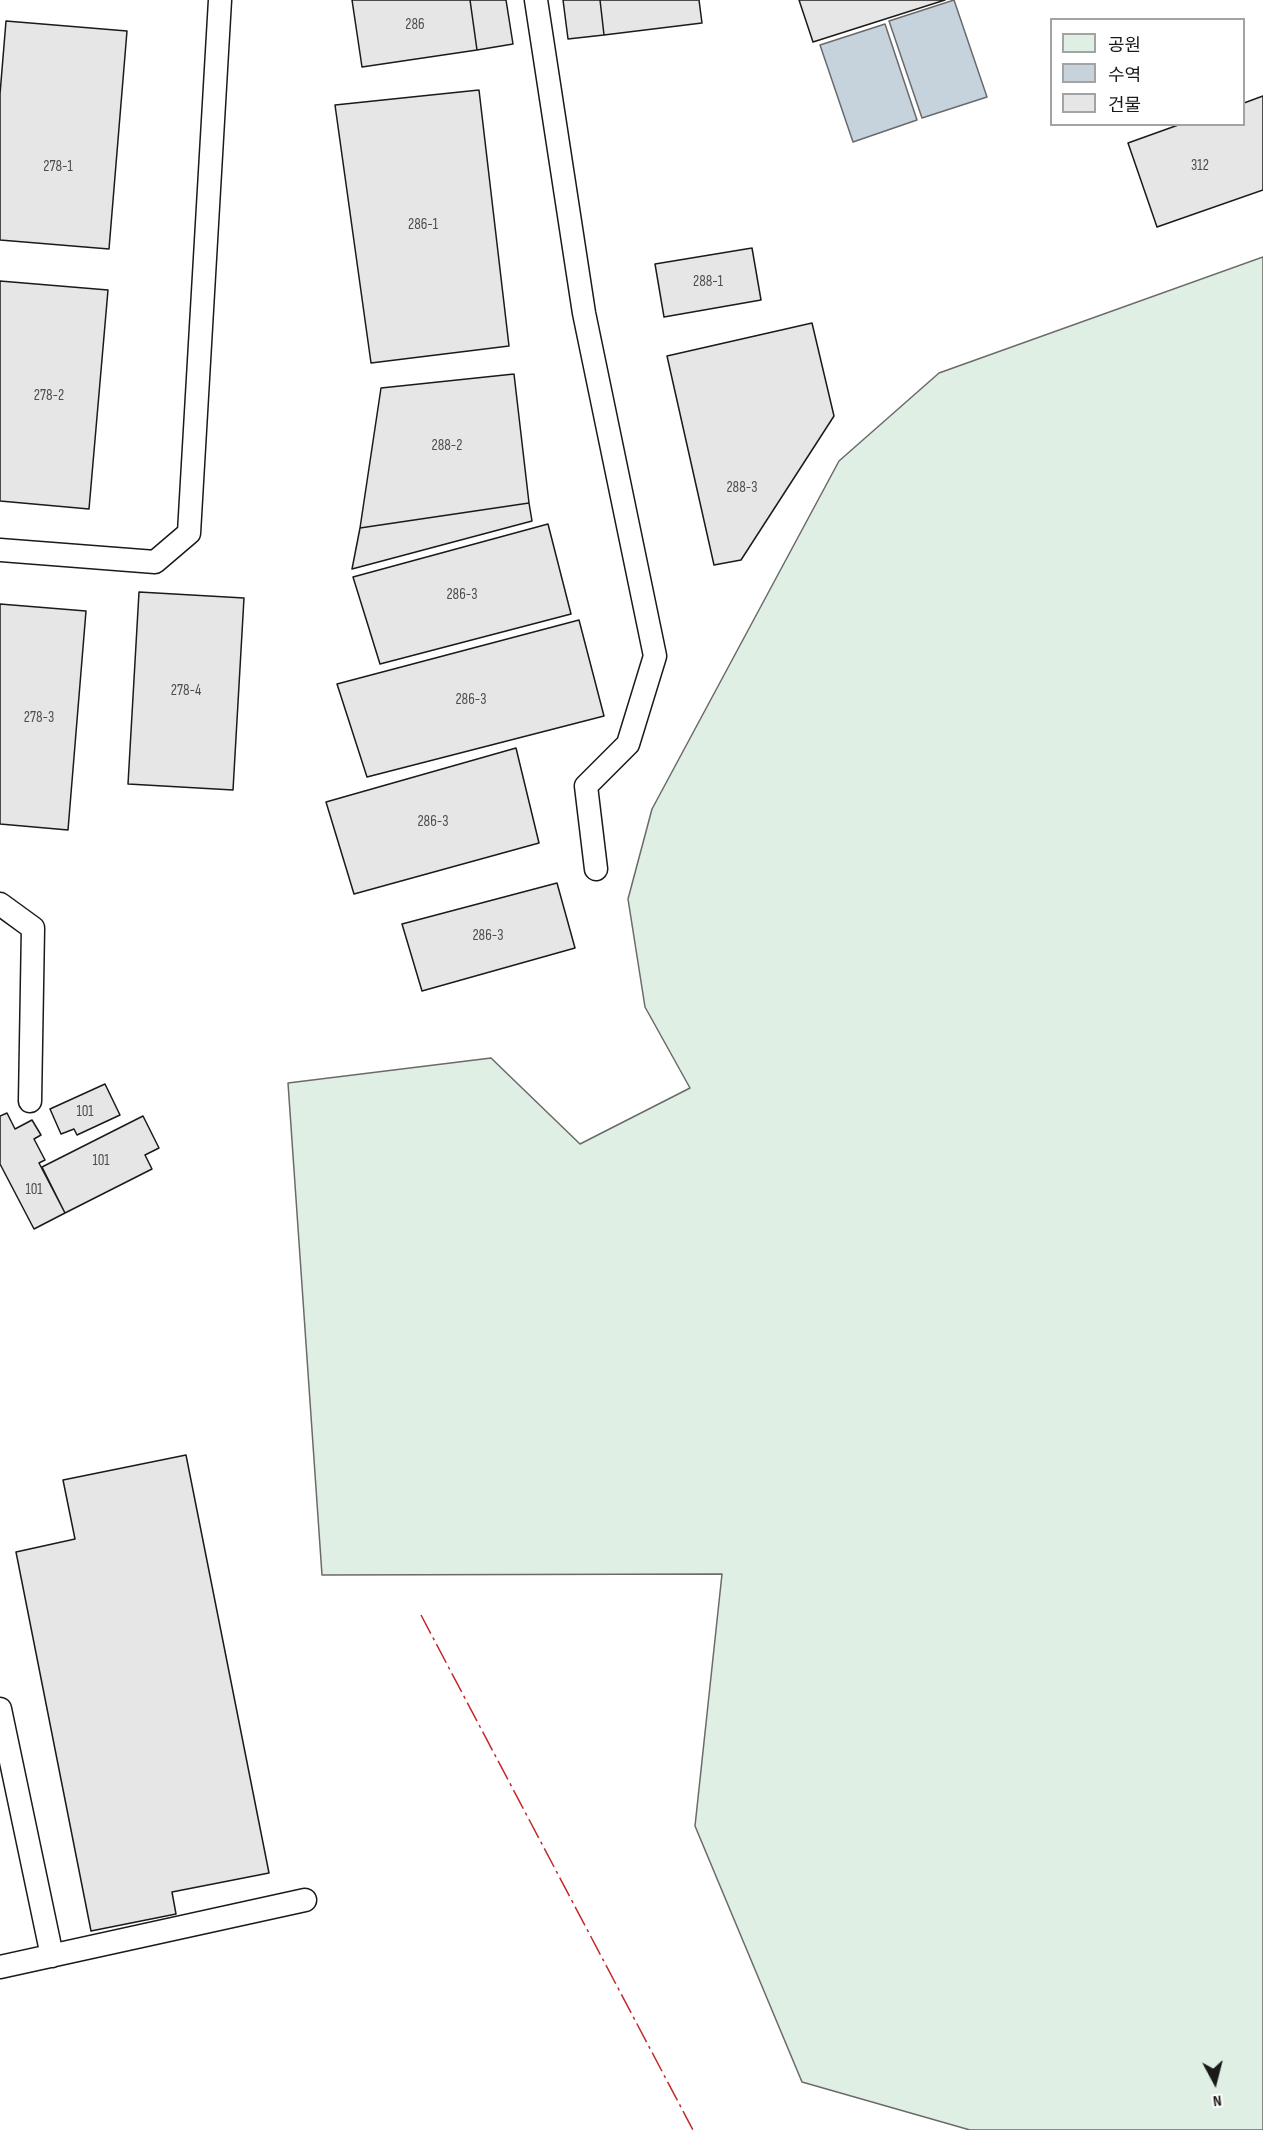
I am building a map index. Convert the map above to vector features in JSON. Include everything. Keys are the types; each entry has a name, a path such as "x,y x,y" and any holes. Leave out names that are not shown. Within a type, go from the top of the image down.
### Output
{"lane":[{"path":"0,550 155,562 189,532 220,0"},
{"path":"536,0 584,313 654,657 628,744 586,786 596,869"},
{"path":"0,904 33,928 30,1101"},
{"path":"0,1708 52,1956"},
{"path":"0,1967 304,1900"}],"green space":[{"path":"1263,257 1263,2130 970,2130 802,2082 695,1826 722,1574 322,1575 288,1083 491,1058 580,1144 690,1088 645,1007 628,899 652,809 839,461 939,373"}],"water":[{"path":"954,0 987,97 922,118 889,21"},
{"path":"885,24 917,120 853,142 820,45"}],"building":[{"path":"352,0 470,0 477,50 362,67"},
{"path":"470,0 506,0 513,44 477,50"},
{"path":"563,0 600,0 604,35 568,39"},
{"path":"600,0 699,0 702,23 604,35"},
{"path":"799,0 945,0 813,42"},
{"path":"6,21 127,31 109,249 0,240 0,94"},
{"path":"479,90 509,346 371,363 335,105"},
{"path":"1263,96 1263,190 1157,227 1128,143 1175,126 1245,126 1245,103"},
{"path":"752,248 761,300 664,317 655,264"},
{"path":"0,281 108,290 89,509 0,501"},
{"path":"812,323 834,416 741,560 714,565 667,356"},
{"path":"514,374 529,503 360,528 381,388"},
{"path":"529,503 532,521 352,569 360,528"},
{"path":"548,524 571,614 380,664 353,577"},
{"path":"139,592 244,598 233,790 128,784"},
{"path":"0,604 86,611 68,830 0,824"},
{"path":"579,620 604,716 367,777 337,684"},
{"path":"516,748 539,843 354,894 326,802"},
{"path":"557,883 575,948 422,991 402,924"},
{"path":"105,1084 120,1115 77,1135 74,1129 61,1134 50,1109"},
{"path":"7,1113 15,1129 32,1120 41,1135 34,1139 45,1160 39,1163 65,1213 34,1229 0,1164 0,1116"},
{"path":"143,1116 159,1148 145,1155 152,1169 65,1213 42,1167"},
{"path":"186,1455 269,1873 172,1892 176,1914 91,1931 16,1552 75,1539 63,1480"}],"power":[{"path":"421,1615 693,2130"}]}
